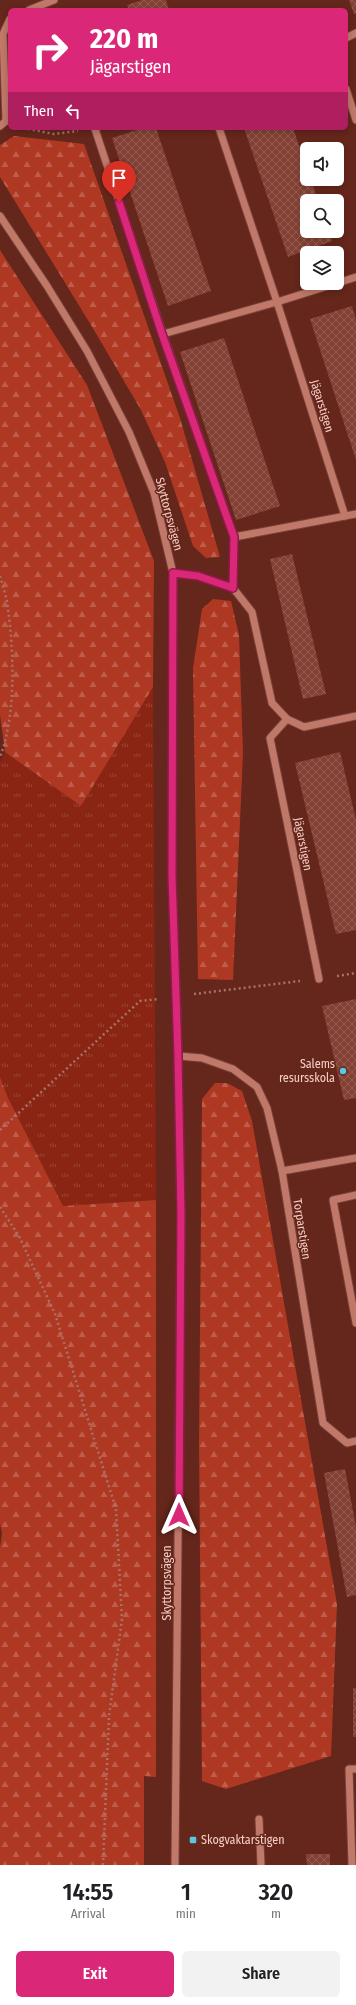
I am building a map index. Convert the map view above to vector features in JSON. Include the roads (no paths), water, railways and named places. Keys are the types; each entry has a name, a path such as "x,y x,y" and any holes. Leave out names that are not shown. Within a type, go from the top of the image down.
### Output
{"street":[{"path":"34,8 54,0"},
{"path":"0,126 6,121 3,34 8,23"},
{"path":"348,95 356,120"},
{"path":"97,130 162,334 234,537 233,588"},
{"name":"Jägarstigen","path":"220,130 278,302 345,516"},
{"name":"Skyttorpsvägen","path":"0,216 87,351 129,432 154,493 173,573 172,876 177,1012 181,1215 175,1865"},
{"path":"162,334 278,302 356,277"},
{"path":"234,537 356,514"},
{"path":"173,573 198,576 233,588 252,612 272,703 287,720 304,727 356,716"},
{"name":"Jägarstigen","path":"287,720 270,738 318,979"},
{"name":"Torparstigen","path":"178,1056 202,1058 233,1069 257,1087 267,1108 282,1171 323,1422 347,1443 356,1441"},
{"path":"282,1171 356,1158"},
{"path":"356,1194 333,1200 356,1323"},
{"path":"352,1865 349,1769 356,1769"},
{"path":"259,1819 261,1865"}],"place":[{"name":"Salems resursskola","path":"343,1071"},
{"name":"Skogvaktarstigen","path":"193,1840"}]}
